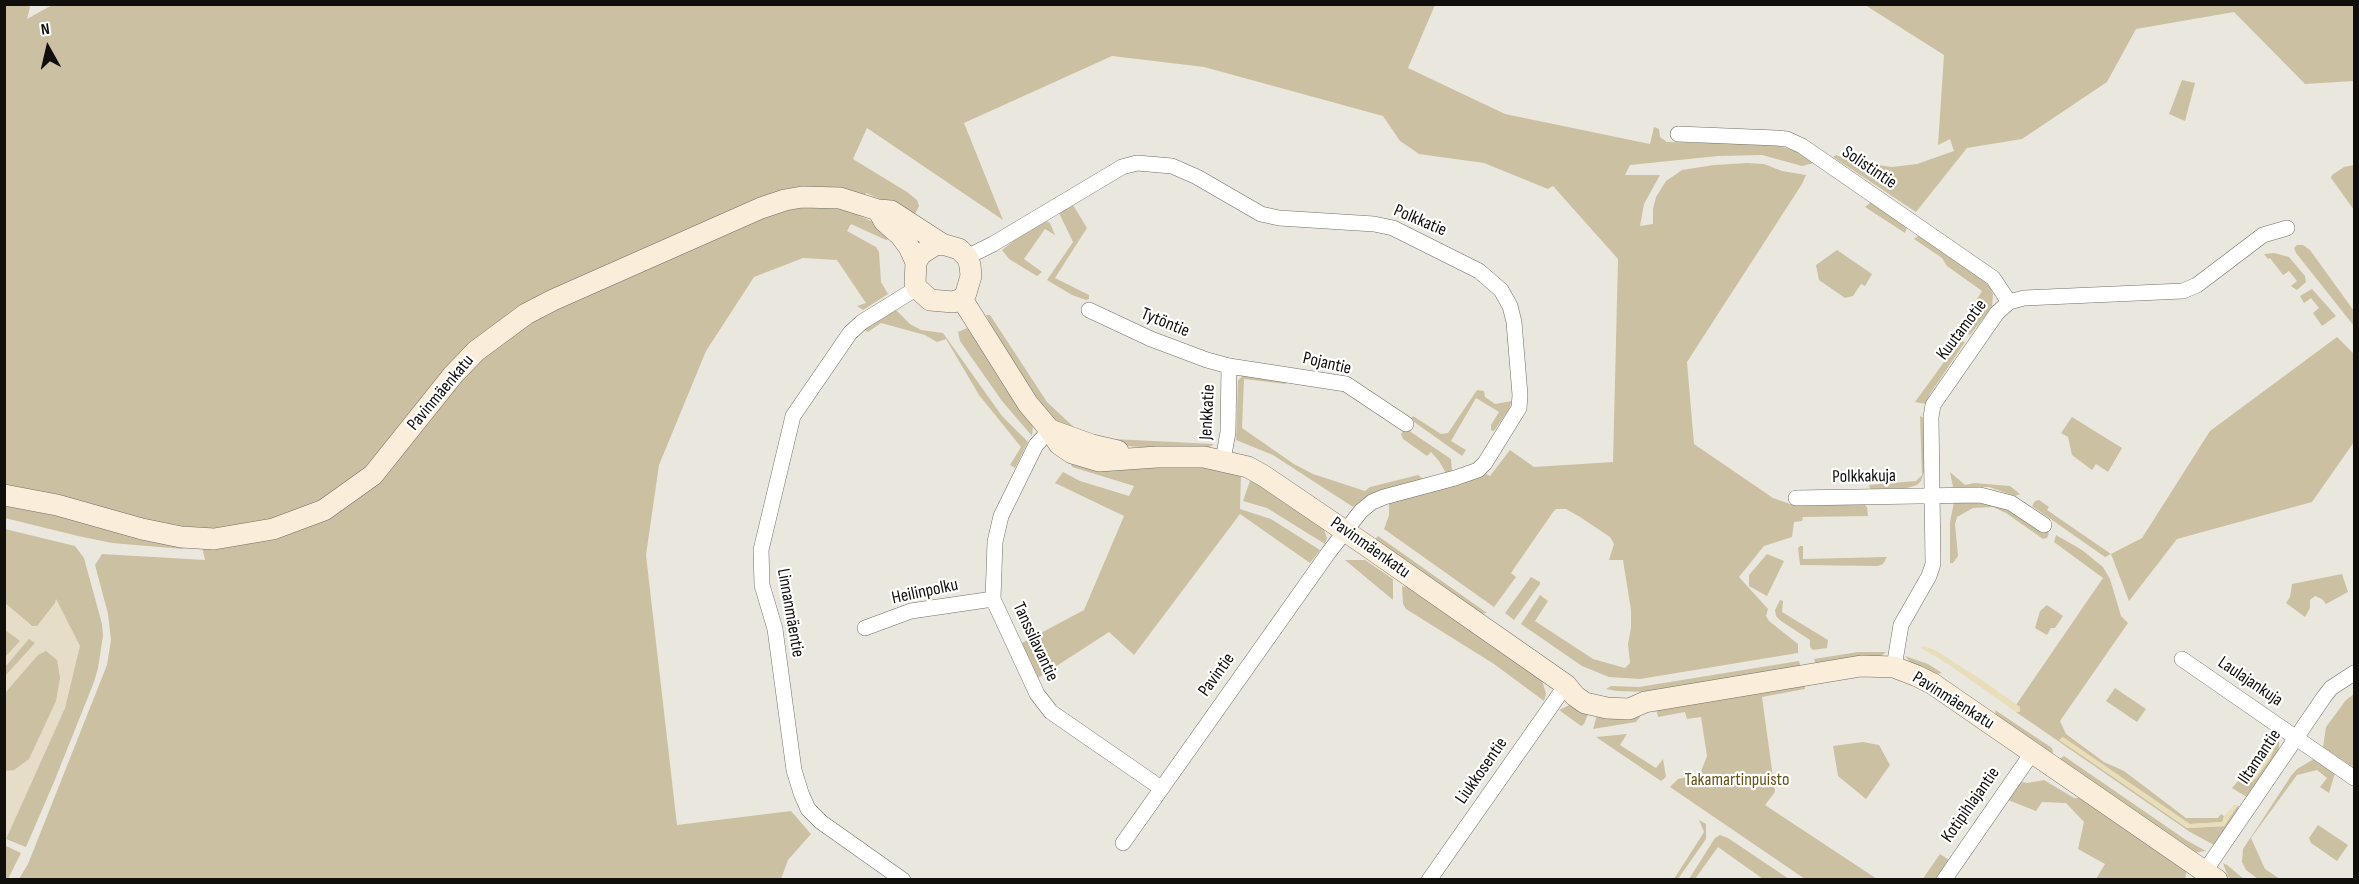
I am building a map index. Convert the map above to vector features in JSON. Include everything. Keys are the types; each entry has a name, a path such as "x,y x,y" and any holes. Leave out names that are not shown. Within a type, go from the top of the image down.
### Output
{"street":[{"name":"Solistintie","path":"1678,134 1776,138 1802,146 1993,278 2009,302"},
{"name":"Polkkatie","path":"967,257 1122,167 1137,163 1172,166 1189,173 1261,214 1279,218 1374,224 1393,228 1479,271 1501,290 1510,306 1514,322 1521,395 1519,408 1495,449 1478,470 1372,502 1361,511 1345,531"},
{"name":"Pavinmäenkatu","path":"5,496 57,505 142,529 181,537 214,539 273,529 324,510 373,475 453,375 476,351 518,320 553,300 761,207 785,200 820,196 840,198 878,210 891,211 942,244"},
{"path":"878,210 884,221 900,234 916,262"},
{"name":"Kuutamotie","path":"1894,667 1901,625 1929,576 1933,564 1931,417 1933,405 1988,322 2009,302 2024,298 2183,291 2197,285 2263,236 2287,228"},
{"path":"942,244 959,249 967,257 971,276 970,285 962,299 953,302 930,300 917,288 914,272 916,262 927,248 942,244"},
{"name":"Linnanmäentie","path":"903,879 821,822 808,809 801,794 794,770 775,629 762,585 761,550 793,416 850,333 862,322 917,288"},
{"name":"Pavinmäenkatu","path":"962,299 1028,404 1059,444 1085,458 1099,461 1204,457 1248,467 1345,531 1566,685 1575,696 1595,706 1629,709 1645,702 1861,666 1894,667 1932,684 2211,875"},
{"name":"Tytöntie","path":"1089,310 1151,339 1229,366"},
{"name":"Pojantie","path":"1229,366 1346,384 1406,424"},
{"name":"Jenkkatie","path":"1223,460 1228,432 1229,366"},
{"name":"Tanssilavantie","path":"1050,430 1032,452 1001,516 995,542 993,599 1037,694 1051,712 1161,788"},
{"name":"Polkkakuja","path":"1796,498 1980,495 2011,503 2044,525"},
{"name":"Pavintie","path":"1123,843 1345,531"},
{"name":"Heilinpolku","path":"865,628 911,611 993,599"},
{"name":"Laulajankuja","path":"2182,659 2355,778"},
{"name":"Iltamantie","path":"2211,875 2297,737 2331,688 2355,673"},
{"name":"Liukkosentie","path":"1436,876 1566,685"},
{"name":"Kotipihlajantie","path":"1944,879 2032,753"}],"shaded area":[{"path":"55,597 80,646 74,677 65,708 5,841 5,603 31,626"}],"green space":[{"path":"54,4 1435,5 1408,68 1505,114 1650,144 1654,127 1659,129 1660,137 1667,142 1773,144 1795,151 1814,163 1802,166 1762,155 1718,156 1630,165 1625,175 1660,175 1644,204 1640,226 1653,224 1656,197 1666,181 1682,170 1747,163 1764,164 1782,171 1806,175 1687,362 1694,444 1773,498 1796,506 1864,504 1867,507 1868,516 1803,517 1802,521 1794,522 1792,537 1764,546 1739,577 1768,609 1766,616 1769,621 1798,644 1798,653 1640,679 1609,677 1582,666 1521,624 1540,595 1548,601 1535,621 1593,659 1625,668 1630,663 1628,644 1631,610 1623,560 1609,560 1614,544 1610,537 1566,509 1556,509 1511,573 1516,577 1494,607 1384,529 1389,515 1389,503 1479,478 1486,474 1490,476 1510,450 1534,467 1613,462 1618,259 1553,186 1548,189 1484,163 1419,154 1400,141 1383,116 1204,67 1112,56 964,123 1003,220 867,128 853,159 907,192 917,200 919,206 914,216 866,193 856,214 875,223 889,239 886,240 851,224 847,231 876,247 879,252 881,282 888,294 863,310 857,306 866,303 837,260 803,258 754,277 706,351 659,465 646,555 677,825 791,811 811,834 788,860 781,879 19,879 28,864 107,665 111,640 108,614 95,565 102,554 205,560 198,529 183,528 5,486 4,5 28,5 30,7 27,19"},
{"path":"1865,5 2354,5 2354,81 2305,84 2234,12 2136,29 2107,82 2022,139 1967,148 1916,212 1833,157 1836,155 1855,162 1892,167 1917,164 1954,151 1950,139 1938,145 1944,55"},
{"path":"2182,80 2195,83 2185,121 2169,114"},
{"path":"2354,165 2354,210 2331,178 2344,167"},
{"path":"1871,202 1907,227 1905,233 1865,207"},
{"path":"1073,205 1087,228 1055,278 1089,295 1089,299 1086,300 1072,295 1047,280 1073,242 1059,213"},
{"path":"1046,221 1050,223 1055,235 1045,229 1024,259 1042,272 1037,276 1009,259 1002,250"},
{"path":"1920,235 1984,280 1993,294 1992,307 1970,335 1958,329 1982,291 1947,266 1942,258 1914,239"},
{"path":"2297,245 2303,245 2310,250 2354,311 2354,326 2296,253 2294,248"},
{"path":"1837,250 1872,274 1865,286 1861,284 1853,296 1845,298 1819,280 1816,265"},
{"path":"2274,253 2289,257 2305,276 2306,282 2297,290 2291,286 2297,281 2289,271 2283,275 2264,254"},
{"path":"2312,289 2336,316 2322,326 2313,313 2319,308 2311,298 2304,303 2300,296"},
{"path":"896,310 910,324 921,330 943,333 1002,416 1028,442 1015,468 1010,465 1021,447 979,395 946,339 937,342 925,335 881,323 868,332 863,329"},
{"path":"986,315 990,315 1047,402 1078,431 1061,425 1038,403 999,341"},
{"path":"967,328 1033,424 1032,436 1002,401 960,341 958,332"},
{"path":"2337,337 2354,354 2354,442 2312,502 2177,539 2129,601 2111,554 2142,538 2210,431"},
{"path":"1960,340 1965,342 1930,394 1926,404 1915,402"},
{"path":"1242,376 1287,381 1286,384 1244,379 1242,428 1294,464 1313,474 1365,491 1370,487 1418,475 1423,479 1367,496 1353,507 1273,455 1236,440 1238,381"},
{"path":"1477,390 1484,391 1485,397 1495,404 1512,401 1494,431 1491,430 1491,425 1499,412 1476,398 1451,441 1466,450 1462,456 1410,419 1413,416 1441,434 1448,433"},
{"path":"1920,416 1924,418 1925,468 1921,481 1907,488 1870,489 1869,485 1916,481 1922,475"},
{"path":"2072,417 2122,448 2108,472 2096,464 2092,470 2072,455 2068,437 2061,433"},
{"path":"1405,428 1451,459 1452,471 1446,473 1431,452 1427,456 1403,439 1401,434"},
{"path":"1087,433 1113,439 1214,444 1207,449 1113,445"},
{"path":"1073,461 1186,464 1241,474 1240,509 1271,519 1320,550 1310,563 1240,514 1134,655 1109,632 1038,678 1022,643 1084,610 1124,516 1055,483 1063,472 1080,481 1129,496 1134,486 1072,467"},
{"path":"1950,472 1965,485 1974,483 2010,486 2020,494 2015,496 1989,487 1953,487"},
{"path":"1251,478 1322,524 1327,538 1325,544 1267,508 1243,501"},
{"path":"2039,500 2049,507 2047,510 2111,554 2105,557 2032,506 2035,501"},
{"path":"1954,502 1998,504 2049,533 2047,538 2043,539 2006,513 1993,507 1973,508 1957,517 1955,524 1958,556 1953,563 1950,563 1950,522"},
{"path":"5,506 46,511 184,546 183,549 112,543 78,536 5,518"},
{"path":"5,529 75,546 84,558 102,624 103,636 94,682 26,847 6,839 65,708 80,646 56,599 37,626 32,626 5,603"},
{"path":"2056,535 2082,550 2103,567 2110,579 2121,616 2128,623 2060,721 2066,734 2104,762 2124,771 2186,818 2218,818 2221,814 2224,816 2223,822 2190,824 2184,821 2063,738 2060,740 2187,828 2224,826 2238,805 2239,810 2214,845 2190,832 2016,712 2020,712 2020,707 2016,705 2103,578 2054,542"},
{"path":"1378,536 1487,613 1479,614 1374,541"},
{"path":"1803,546 1803,559 1887,557 1883,564 1878,566 1800,565 1798,548"},
{"path":"1767,554 1784,561 1767,596 1749,586 1749,575"},
{"path":"1345,560 1365,560 1393,579 1393,600"},
{"path":"2342,574 2348,592 2326,604 2315,596 2310,600 2310,608 2305,617 2286,603 2290,597 2292,584"},
{"path":"1531,577 1540,584 1514,620 1505,613"},
{"path":"1407,582 1542,680 1546,694 1544,701 1494,664 1406,609 1403,604 1402,586 1405,587"},
{"path":"1780,600 1783,601 1782,612 1828,640 1827,648 1813,650 1810,647 1810,640 1776,616 1775,610"},
{"path":"2047,605 2063,616 2047,635 2035,628 2040,611"},
{"path":"4,629 20,641 5,657 4,657"},
{"path":"29,639 35,643 5,676 5,667"},
{"path":"46,651 57,660 60,678 56,701 29,759 14,770 5,771 5,693 38,655"},
{"path":"1858,652 1886,652 1880,657 1816,665 1814,659"},
{"path":"1905,656 1928,664 1942,673 1932,675 1912,664"},
{"path":"1799,661 1801,668 1651,692 1606,689 1611,686 1639,687"},
{"name":"Takamartinpuisto","path":"1804,683 1805,689 1762,697 1775,792 1765,805 1877,879 1805,879 1670,787 1678,779 1700,774 1707,756 1701,717 1687,719 1685,712 1658,717 1656,709"},
{"path":"2115,688 2146,709 2137,722 2106,701"},
{"path":"2354,694 2354,768 2323,747 2326,727 2346,700"},
{"path":"1570,705 1589,712 1581,726 1559,710"},
{"path":"1995,710 2052,748 2051,757 1996,719"},
{"path":"1598,712 1637,712 1640,717 1636,722 1593,729"},
{"path":"1627,734 1620,745 1656,768 1663,759 1666,777 1661,781 1596,737"},
{"path":"2279,740 2279,750 2247,797 2232,788 2258,758 2261,763 2247,782 2252,782"},
{"path":"1863,742 1879,745 1890,765 1866,799 1838,776 1833,746"},
{"path":"2064,756 2186,840 2206,851 2193,853 2058,760"},
{"path":"2314,759 2335,773 2329,793 2320,787 2327,778 2317,770 2297,775 2251,838 2265,869 2280,879 2258,879 2246,870 2242,862 2243,849 2291,776 2297,769"},
{"path":"2044,780 2074,798 2085,798 2187,867 2185,879 2096,879 2105,864 2078,849 2084,822 2066,803 2042,802 2036,811 2008,800 2021,782"},
{"path":"1699,820 1706,824 1706,839 1678,879 1674,879 1704,832"},
{"path":"2318,825 2348,845 2337,861 2311,843 2309,838"},
{"path":"1720,835 1789,879 1763,879 1718,847 1695,879 1689,879 1715,838"},
{"path":"4,845 21,853 8,879 5,879"},
{"path":"1940,854 1949,860 1935,879 1922,880"},
{"path":"2223,863 2227,865 2244,879 2228,877"}],"sand":[{"path":"1923,646 1935,650 1979,678 2020,707 2020,712 2016,712 1948,664 1921,648"},
{"path":"2063,737 2190,824 2222,822 2224,816 2234,805 2238,805 2224,826 2188,828 2059,740"},
{"path":"2276,744 2270,759 2257,777 2252,782 2246,782"}]}
